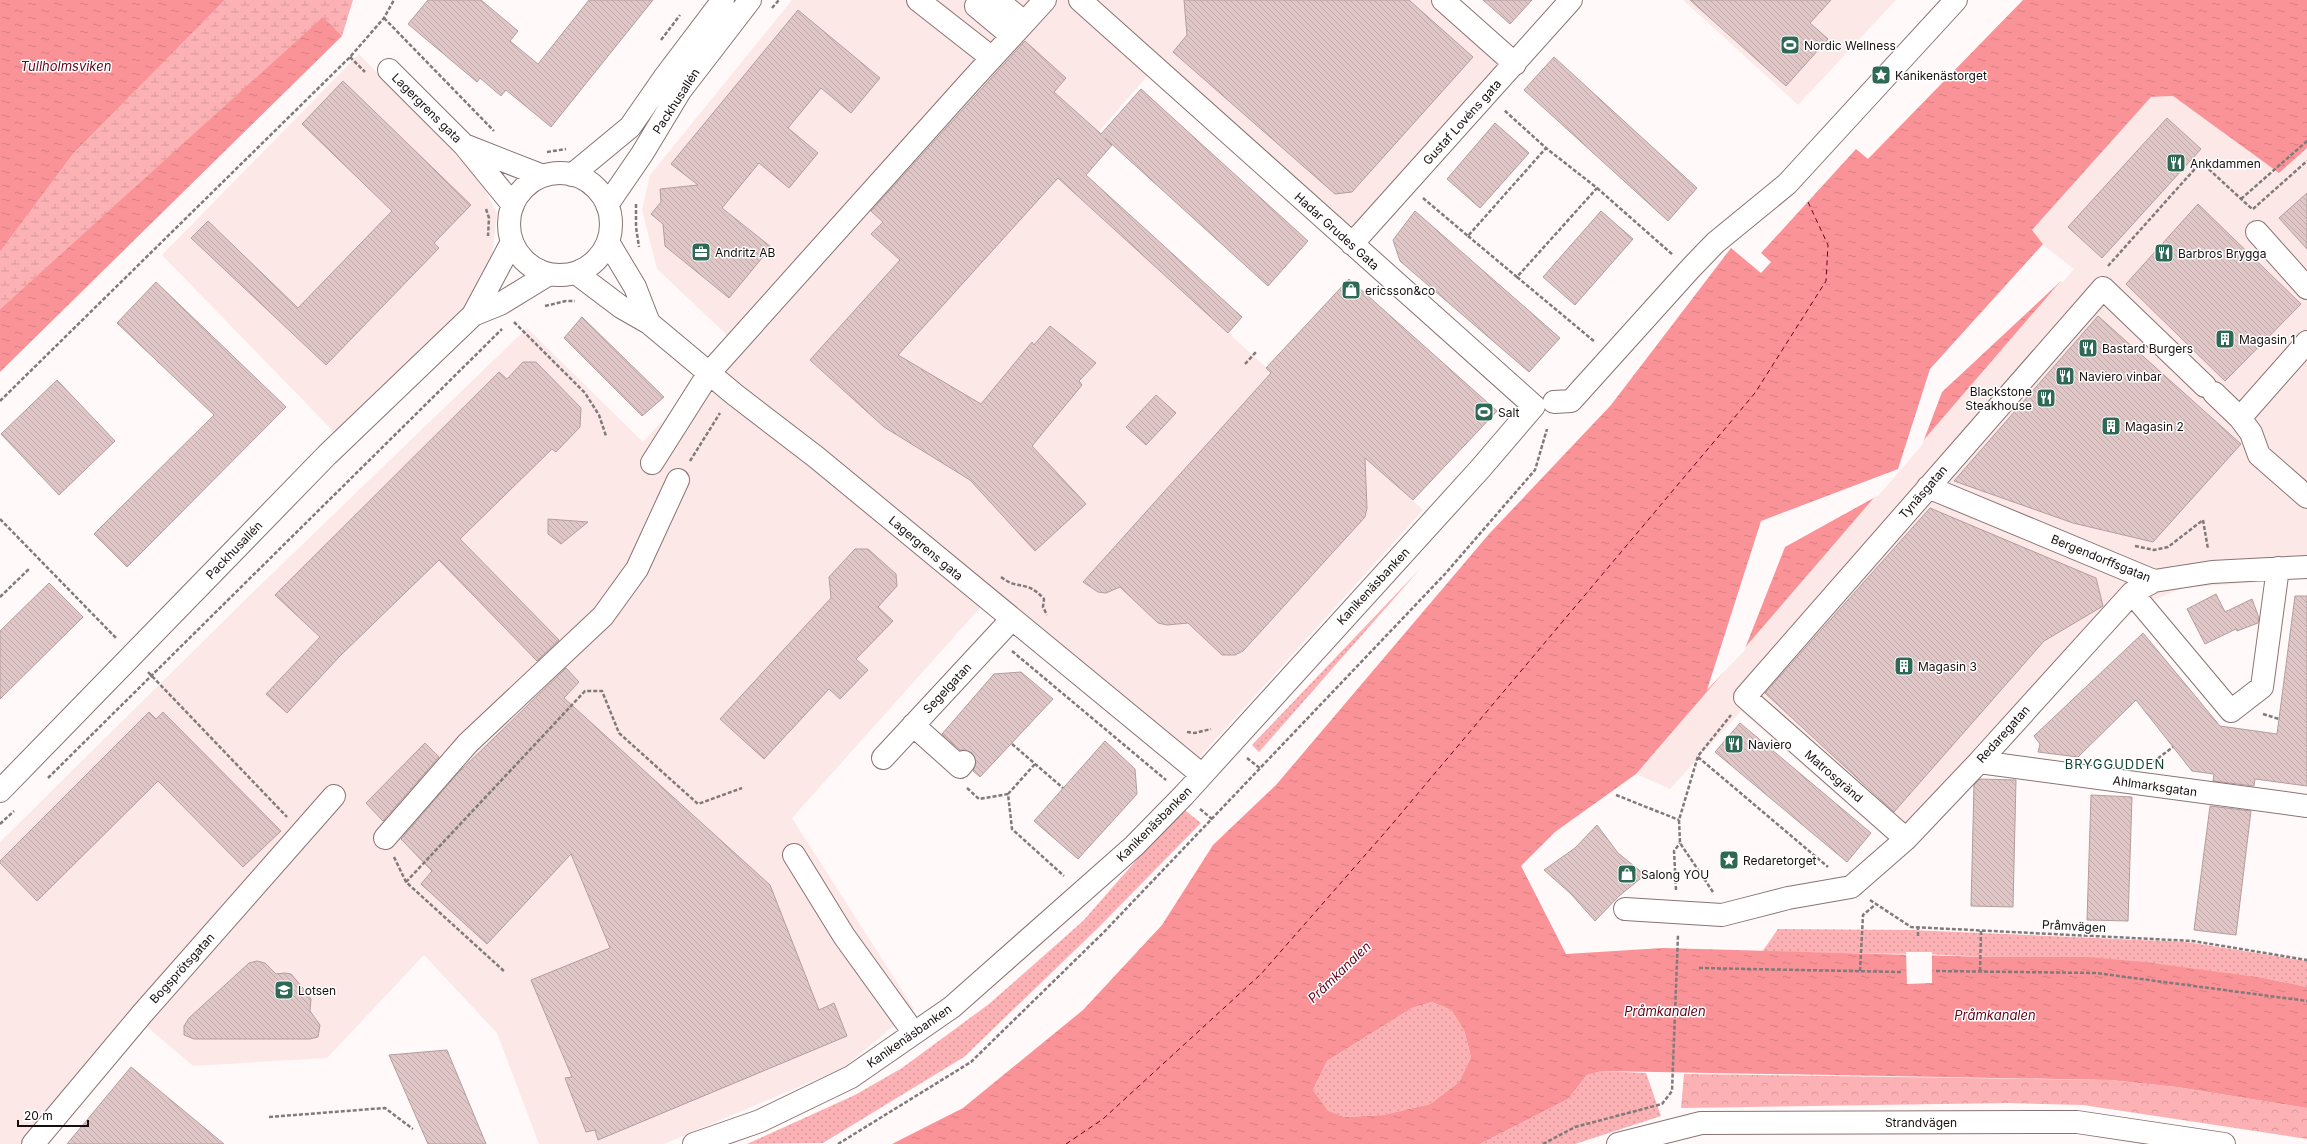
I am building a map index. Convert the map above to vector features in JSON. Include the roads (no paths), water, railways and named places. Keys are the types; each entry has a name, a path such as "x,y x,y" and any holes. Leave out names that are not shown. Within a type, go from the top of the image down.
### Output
{"street":[{"name":"Packhusallén","path":"572,175 630,127 664,78 723,0"},
{"name":"Packhusallén","path":"607,205 642,154 680,91 750,0"},
{"path":"918,0 992,58"},
{"path":"997,0 1029,13"},
{"name":"Hadar Grudes Gata","path":"1080,0 1352,244 1544,404"},
{"path":"1443,0 1514,64"},
{"name":"Gustaf Lovéns gata","path":"1352,244 1571,0"},
{"path":"1544,404 1571,401 1690,269 1715,243 1787,184 1956,0"},
{"path":"976,6 1029,13"},
{"path":"652,463 710,373 992,58 1029,13"},
{"name":"Lagergrens gata","path":"389,70 464,146 513,205"},
{"name":"Lagergrens gata","path":"464,146 543,176"},
{"path":"558,174 572,175 587,181 599,191 607,205 611,217 608,242 601,256 590,266 576,273 563,275 550,274 527,263 518,253 512,242 510,217 513,205 520,193 531,183 543,176 558,174"},
{"path":"2257,232 2307,288"},
{"name":"Packhusallén","path":"0,791 322,461 473,315 512,242"},
{"name":"Lagergrens gata","path":"608,242 635,287 649,323"},
{"name":"Lagergrens gata","path":"576,273 621,307 649,323 734,394 816,457 1202,775"},
{"name":"Packhusallén","path":"473,315 500,304 550,274"},
{"name":"Tynäsgatan","path":"1745,697 1928,486 2103,288 2240,418"},
{"path":"2307,342 2240,418 2251,433 2260,455 2307,497"},
{"name":"Kanikenäsbanken","path":"694,1144 760,1121 851,1077 952,1007 1052,920 1134,846 1202,775 1344,616 1474,475 1544,404"},
{"path":"385,838 468,743 602,616 637,569 678,480"},
{"name":"Bergendorffsgatan","path":"1928,486 2154,581 2212,572 2307,567"},
{"path":"2132,593 2231,711 2262,686 2278,568"},
{"name":"Redaregatan","path":"1625,909 1722,916 1788,898 1851,887 1906,839 1979,762 2132,593 2154,581"},
{"name":"Segelgatan","path":"883,758 1012,619"},
{"name":"Matrosgränd","path":"1745,697 1906,839"},
{"path":"914,725 960,767 964,762"},
{"name":"Ahlmarksgatan","path":"1979,762 2307,806"},
{"name":"Bogsprötsgatan","path":"33,1144 142,1014 334,796"},
{"path":"794,855 844,936 914,1033"},
{"name":"Strandvägen","path":"1618,1144 1701,1124 2077,1122 2224,1144"}],"water":[{"name":"Tullholmsviken","path":"0,0 225,0 73,154 0,252"},
{"name":"Pråmkanalen","path":"2023,0 2307,0 2307,148 2279,173 2173,96 2151,97 2032,230 2043,244 2072,268 1636,774 1555,832 1521,866 1566,954 1663,948 1990,957 2088,957 2144,962 2264,978 2307,987 2307,1108 2177,1087 2110,1080 1602,1071 1587,1075 1568,1099 1480,1144 892,1144 963,1108 1083,1010 1162,925 1213,845 1276,785 1489,534 1611,405 1731,248 1761,273 1771,262 1761,253 1856,149 1868,159","holes":["1432,1002 1451,1010 1464,1030 1471,1057 1459,1082 1430,1104 1383,1115 1344,1117 1328,1111 1313,1090 1327,1061 1412,1008"]},
{"path":"323,17 342,36 0,372 0,309"}],"place":[{"name":"Nordic Wellness","path":"1790,45"},
{"name":"Kanikenästorget","path":"1881,75"},
{"name":"Ankdammen","path":"2176,163"},
{"name":"Andritz AB","path":"701,252"},
{"name":"Barbros Brygga","path":"2164,253"},
{"name":"ericsson&co","path":"1351,290"},
{"name":"Magasin 1","path":"2225,339"},
{"name":"Bastard Burgers","path":"2088,348"},
{"name":"Naviero vinbar","path":"2065,376"},
{"name":"Blackstone Steakhouse","path":"2046,398"},
{"name":"Salt","path":"1484,412"},
{"name":"Magasin 2","path":"2111,426"},
{"name":"Magasin 3","path":"1904,666"},
{"name":"Naviero","path":"1734,744"},
{"name":"Redaretorget","path":"1729,860"},
{"name":"Salong YOU","path":"1627,874"},
{"name":"Lotsen","path":"284,990"}],"district":[{"name":"BRYGGUDDEN","path":"2115,764"}]}
